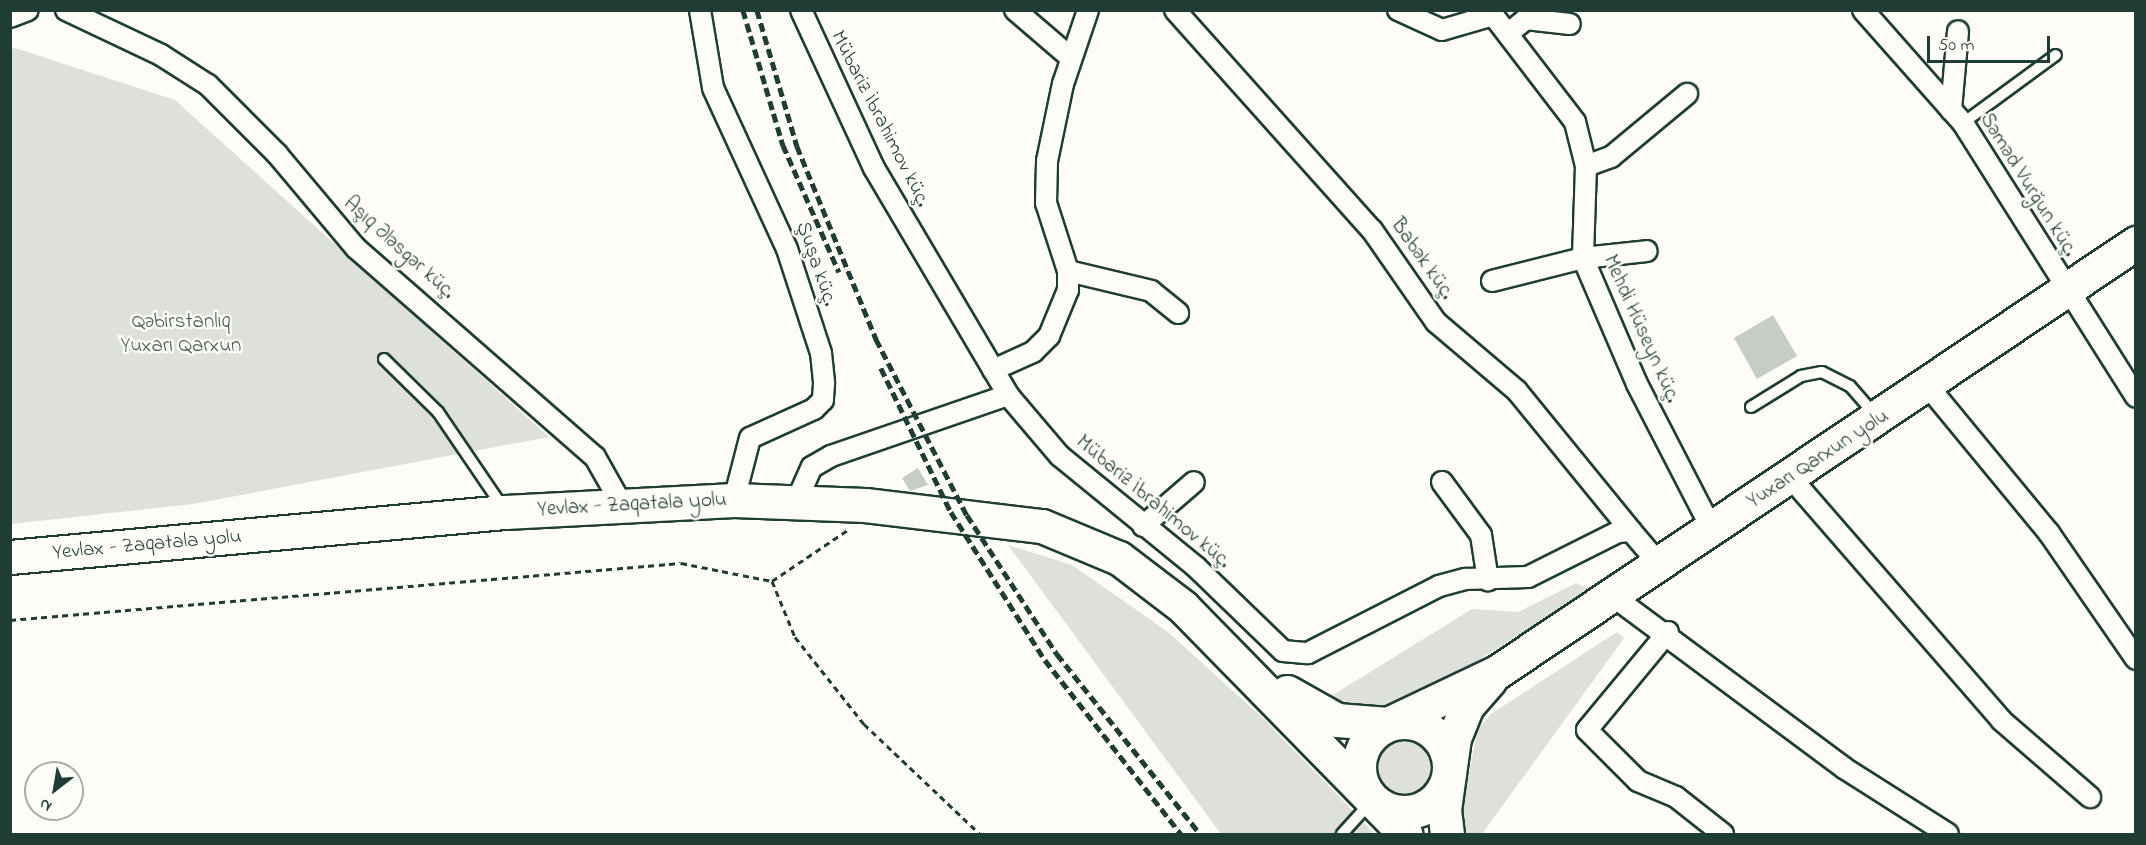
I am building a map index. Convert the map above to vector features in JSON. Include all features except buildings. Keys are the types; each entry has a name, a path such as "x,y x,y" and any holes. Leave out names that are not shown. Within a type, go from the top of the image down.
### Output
{"highway":[{"name":"Yuxarı Qarxun yolu","path":"1497,672 1614,597 2136,243"},
{"name":"Yevlax - Zaqatala yolu","path":"10,557 505,512 734,500 797,500 1010,520 1084,540 1149,579 1218,638"},
{"path":"1218,638 1317,714 1364,726 1408,722 1436,735 1446,752 1449,772 1447,834"},
{"path":"1218,638 1406,834"},
{"path":"1497,672 1458,722 1449,772 1443,791 1420,810 1400,813 1372,801 1358,773 1360,753 1371,735 1388,724 1497,672"}],"street":[{"path":"10,17 28,10"},
{"name":"Aşıq Ələsgər küç.","path":"66,10 161,55 208,85 277,154 356,248 595,457 622,505"},
{"name":"Şuşa küç.","path":"700,10 714,88 787,249 821,353 825,384 814,409 750,438 734,500"},
{"name":"Mübariz İbrahimov küç.","path":"801,10 874,168 1008,395 1060,456 1294,656 1439,586 1528,577 1602,536 1631,531"},
{"path":"1015,10 1071,58"},
{"path":"993,370 1033,352 1049,336 1068,290 1068,271 1046,203 1047,161 1071,58 1088,10"},
{"name":"Babək küç.","path":"1175,10 1372,230 1436,322 1517,391 1631,531"},
{"name":"Mehdi Hüseyn küç.","path":"1398,10 1442,30 1493,13 1510,32 1575,122 1586,166 1583,258 1637,384 1712,529"},
{"name":"Səməd Vurğun küç.","path":"1863,10 1957,116 2065,290 2136,397"},
{"path":"1510,32 1526,20 1570,24"},
{"path":"1957,116 1958,31"},
{"path":"1586,166 1611,157 1687,94"},
{"path":"1492,281 1583,258 1647,251"},
{"path":"1068,271 1151,291 1178,312"},
{"path":"1927,385 2049,533 2136,659"},
{"path":"797,500 812,468 831,456 1008,395"},
{"path":"1791,478 2001,720 2090,796"},
{"path":"1143,526 1194,482"},
{"path":"1442,482 1481,535 1488,580"},
{"path":"1631,531 1660,565"},
{"path":"1614,597 1668,632 1844,768 1948,834"},
{"path":"1668,632 1592,718 1587,730 1638,781 1676,797 1723,834"}],"lane":[{"path":"1957,116 2056,55"},
{"path":"384,359 438,412 505,512"},
{"path":"1751,407 1801,376 1821,372 1850,386 1879,419"},
{"path":"1342,834 1372,801"}],"path":[{"path":"10,620 681,563 772,580 803,556 831,546 865,505"},
{"path":"772,580 795,637 864,724 980,834"}],"green space":[{"name":"Qəbirstanlıq Yuxarı Qarxun","path":"15,48 175,100 549,437 193,504 11,524 10,50"},
{"path":"1008,545 1072,565 1168,632 1265,720 1375,834 1221,834"},
{"path":"1576,583 1591,590 1406,705 1363,711 1328,698 1472,609 1518,612"},
{"path":"1617,632 1624,638 1482,834 1463,834 1462,811 1477,731 1491,714"},
{"path":"1396,732 1410,732 1422,737 1431,746 1436,765 1434,778 1427,789 1410,798 1396,798 1384,793 1375,784 1370,772 1370,758 1375,746 1384,737"}],"railway":[{"path":"743,10 783,145 839,272"},
{"path":"757,10 797,146 876,339 967,515 1057,654 1200,834"},
{"path":"881,368 951,512 1045,660 1181,834"}]}
